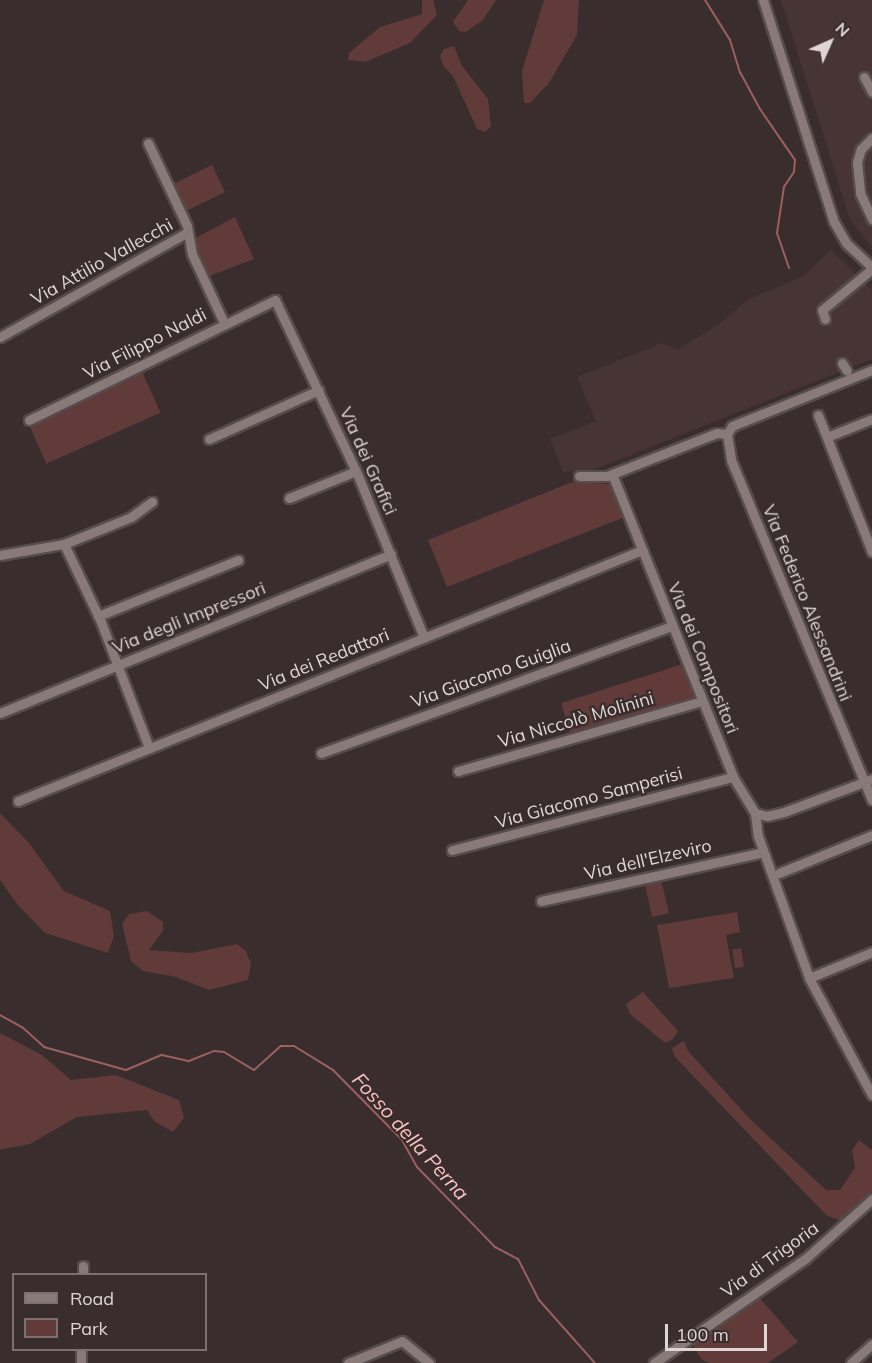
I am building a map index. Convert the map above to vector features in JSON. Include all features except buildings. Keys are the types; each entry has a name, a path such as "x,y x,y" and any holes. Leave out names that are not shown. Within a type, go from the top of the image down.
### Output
{"street":[{"path":"763,0 834,222 846,243 872,268 822,310 825,318"},
{"path":"864,77 872,92"},
{"path":"872,138 861,148 857,162 860,193 872,219"},
{"path":"148,143 188,232 192,254 224,323"},
{"name":"Via Attilio Vallecchi","path":"0,337 188,232"},
{"name":"Via Filippo Naldi","path":"29,420 275,300"},
{"name":"Via dei Grafici","path":"275,300 356,471 424,638"},
{"path":"579,476 612,474 717,433 727,434 732,426 870,370"},
{"path":"209,439 319,390"},
{"path":"818,415 872,552"},
{"path":"827,437 872,419"},
{"name":"Via Federico Alessandrini","path":"727,434 731,460 867,781 872,800"},
{"path":"289,498 356,471"},
{"name":"Via dei Compositori","path":"612,474 733,777 755,813 763,852 809,978 872,1095"},
{"path":"0,555 64,544 128,519 152,502"},
{"path":"64,544 98,616 149,748"},
{"name":"Via dei Redattori","path":"18,801 642,550"},
{"name":"Via degli Impressori","path":"0,713 391,554"},
{"path":"98,616 238,560"},
{"name":"Via Giacomo Guiglia","path":"321,753 672,626"},
{"name":"Via Niccolò Molinini","path":"458,771 702,701"},
{"name":"Via Giacomo Samperisi","path":"452,850 733,777"},
{"path":"755,813 779,814 867,781"},
{"path":"779,873 872,835"},
{"name":"Via dell'Elzeviro","path":"541,901 763,852"},
{"path":"809,978 872,952"},
{"name":"Via di Trigoria","path":"654,1363 805,1259 872,1199"},
{"path":"348,1363 402,1341 429,1363"},
{"path":"851,1363 872,1344"}],"shaded area":[{"path":"781,0 872,0 872,247 850,220"},
{"path":"831,250 872,290 872,359 593,470 563,472 550,439 596,421 577,377 662,343 678,350 719,324 747,300 803,276"}],"green space":[{"path":"422,0 433,0 437,15 410,43 365,62 348,60 349,53 380,27 422,14"},
{"path":"468,0 496,0 483,20 466,32 459,31 453,22"},
{"path":"544,0 579,0 577,35 549,83 530,103 524,103 522,71"},
{"path":"454,46 462,66 488,99 491,126 485,132 477,129 453,76 444,67 440,56 444,49"},
{"path":"212,165 225,192 185,212 172,185"},
{"path":"235,217 254,259 207,277 192,240"},
{"path":"141,369 161,413 46,464 27,420"},
{"path":"572,482 611,484 625,517 447,587 428,540"},
{"path":"683,664 696,695 692,700 570,734 561,703"},
{"path":"0,813 29,843 64,891 110,911 114,936 108,953 45,933 17,904 0,880"},
{"path":"661,879 669,913 652,917 644,883"},
{"path":"147,911 163,922 163,931 149,950 192,953 237,944 246,951 251,964 248,980 209,990 176,977 143,971 131,961 122,924 129,914"},
{"path":"737,912 740,932 726,935 734,978 669,988 657,925"},
{"path":"741,948 744,967 735,968 732,949"},
{"path":"643,992 678,1031 672,1040 665,1043 630,1014 626,1004"},
{"path":"0,1033 42,1055 71,1080 116,1075 179,1100 184,1118 173,1132 155,1122 147,1110 77,1117 30,1144 0,1150"},
{"path":"684,1041 688,1051 750,1119 826,1190 840,1190 855,1168 852,1150 859,1140 872,1150 872,1192 843,1221 827,1216 675,1057 672,1048"},
{"path":"759,1297 798,1342 768,1363 709,1363 701,1359 693,1345"}],"waterway":[{"path":"705,0 730,40 740,72 760,109 795,160 794,172 784,187 777,233 789,268"},
{"name":"Fosso della Perna","path":"0,1015 22,1027 44,1047 126,1070 162,1055 189,1061 214,1051 224,1052 254,1070 281,1046 294,1046 333,1070 402,1140 417,1167 495,1247 518,1259 539,1300 595,1363"}]}
